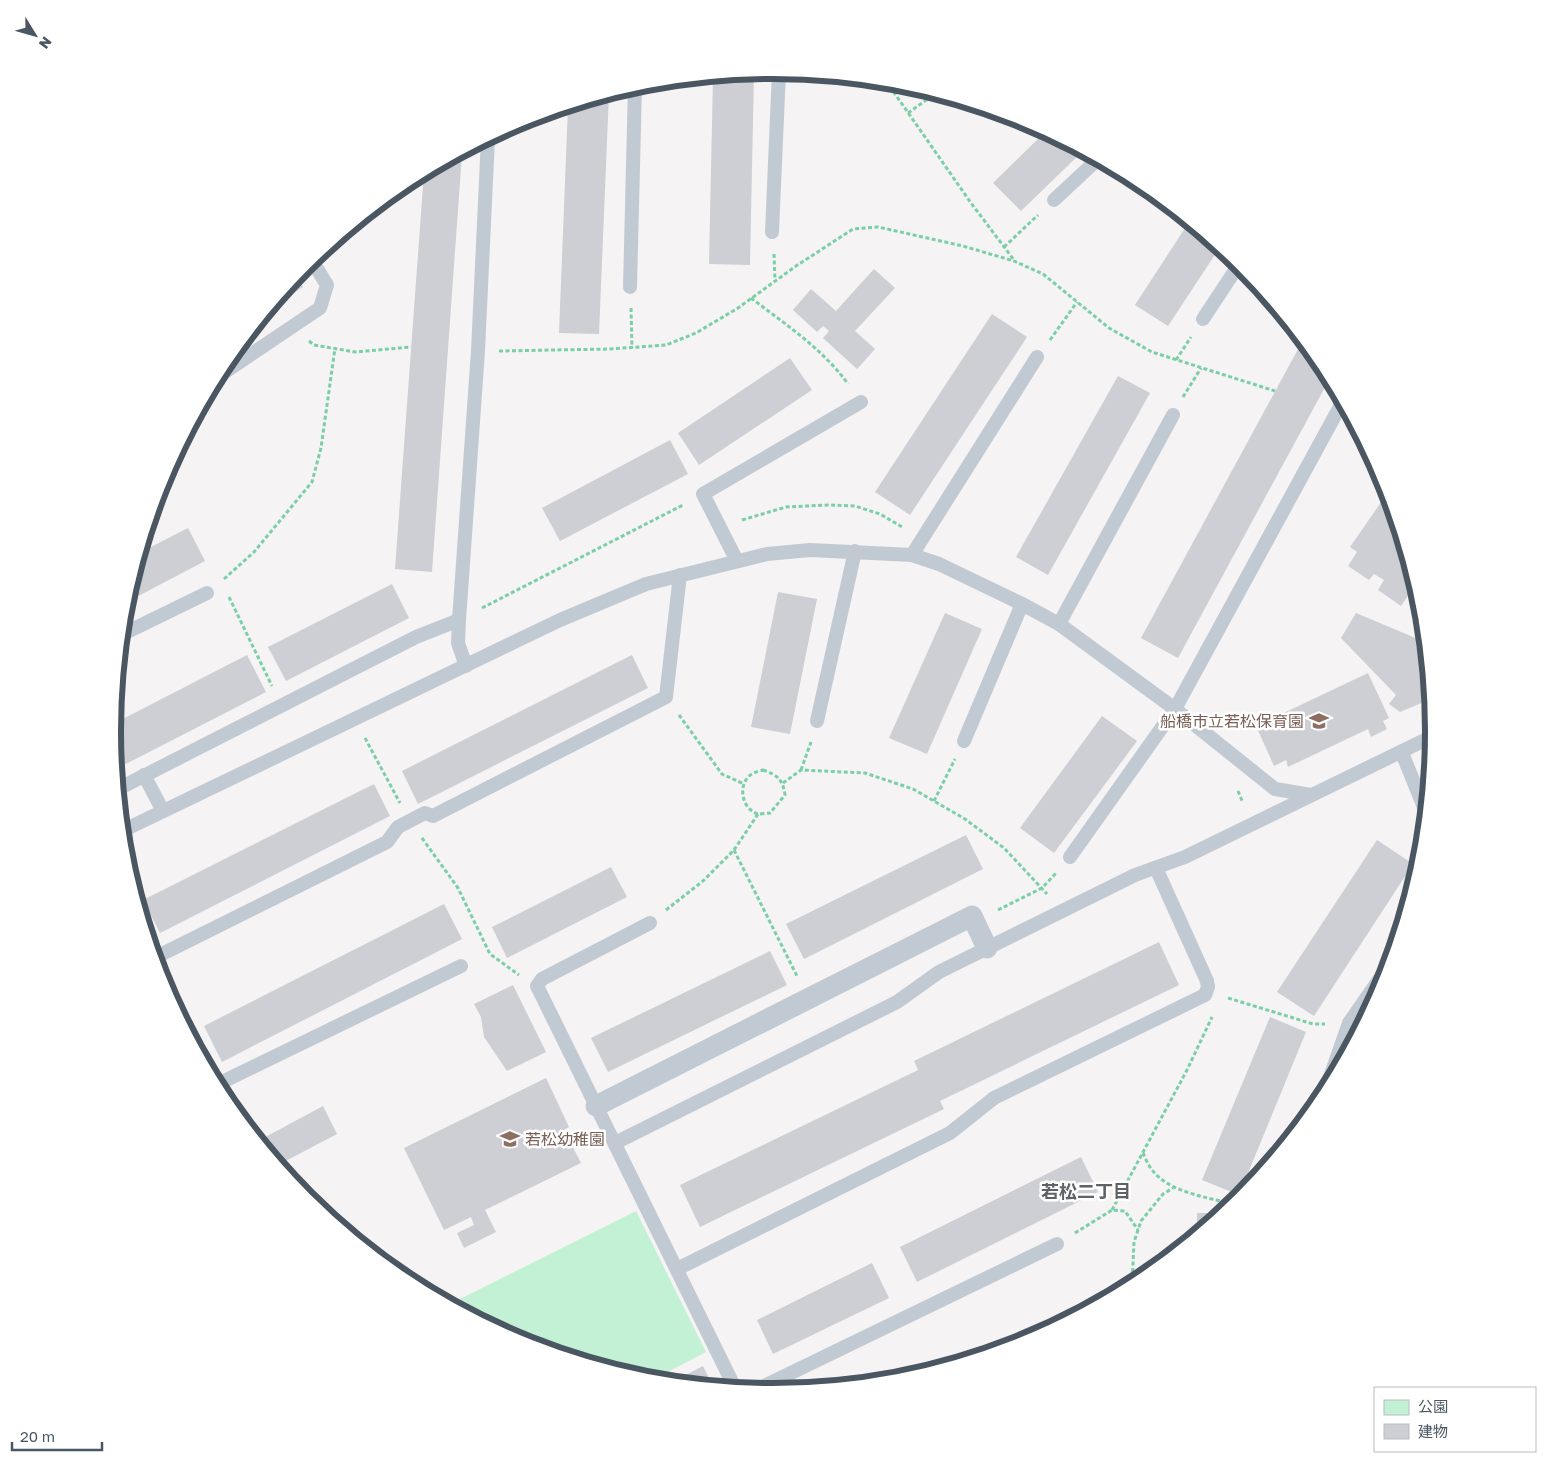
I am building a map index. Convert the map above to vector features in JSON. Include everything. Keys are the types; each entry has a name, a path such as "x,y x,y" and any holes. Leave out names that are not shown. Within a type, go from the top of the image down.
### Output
{"street":[{"path":"596,1106 972,916 987,948"}],"lane":[{"path":"772,232 779,79"},
{"path":"630,287 635,94"},
{"path":"466,666 458,643 478,351 488,145"},
{"path":"1054,200 1094,163"},
{"path":"233,367 320,308 327,285 316,267"},
{"path":"1204,319 1235,271"},
{"path":"912,554 1037,357"},
{"path":"737,561 703,494 861,402"},
{"path":"1070,857 1175,709 1339,408"},
{"path":"1059,624 1173,415"},
{"path":"128,828 560,620 646,584 680,574 767,554 810,550 912,554 939,564 1022,604 1059,624 1175,709 1275,789 1311,795"},
{"path":"817,721 855,551"},
{"path":"160,955 387,842 398,826 425,812 433,816 666,697 680,574"},
{"path":"128,632 207,593"},
{"path":"964,741 1022,604"},
{"path":"123,786 416,637 459,620"},
{"path":"615,1143 897,1002 939,972 987,948 1135,875 1185,857 1425,741"},
{"path":"1402,753 1421,801"},
{"path":"144,775 163,811"},
{"path":"677,1269 950,1133 994,1098 1212,991 1156,868"},
{"path":"650,923 542,979 537,986 732,1382"},
{"path":"224,1081 461,966"},
{"path":"1336,1060 1349,1023 1371,991"},
{"path":"771,1383 1058,1244"}],"path":[{"path":"892,90 1014,261"},
{"path":"908,113 929,98"},
{"path":"1004,247 1054,200"},
{"path":"478,351 632,348 666,345 696,333 752,298 853,229 878,226 963,246 1014,261 1043,274 1109,328 1152,352 1275,391"},
{"path":"772,232 775,281"},
{"path":"630,287 632,348"},
{"path":"752,298 810,343 838,370 861,402"},
{"path":"1037,357 1077,302"},
{"path":"1176,360 1204,319"},
{"path":"291,327 314,345 355,352 411,347"},
{"path":"207,593 254,552 312,482 321,448 335,348"},
{"path":"1173,415 1201,368"},
{"path":"459,620 703,494"},
{"path":"222,581 281,706"},
{"path":"666,697 722,774 744,784"},
{"path":"354,719 410,821 458,888 490,954 537,986"},
{"path":"783,783 801,770 817,721"},
{"path":"934,801 964,741"},
{"path":"763,770 775,774 783,783 785,795 770,813 758,814 747,807 742,796 744,784 751,774 763,770"},
{"path":"801,770 865,774 913,789 965,819 1004,848 1052,898"},
{"path":"1236,788 1243,802 1240,808"},
{"path":"650,923 703,881 734,850 758,814"},
{"path":"734,850 808,999"},
{"path":"975,922 1042,888 1070,857"},
{"path":"1058,1244 1112,1210 1199,1045 1214,1012 1212,991 1313,1024 1349,1023"},
{"path":"1143,1153 1150,1168 1173,1188 1224,1202"},
{"path":"1132,1275 1134,1242 1141,1221 1163,1194 1173,1188"},
{"path":"1112,1210 1125,1211 1138,1230"}],"green space":[{"path":"636,1211 706,1352 664,1374 646,1371 563,1349 523,1334 456,1301"}],"building":[{"path":"754,79 750,265 709,264 713,82"},
{"path":"609,100 599,334 559,333 568,112"},
{"path":"1041,136 1079,155 1021,211 993,183"},
{"path":"462,158 432,572 395,569 423,181"},
{"path":"1186,227 1216,253 1168,326 1135,305"},
{"path":"874,269 895,288 855,331 875,349 857,369 823,338 829,331 823,326 817,332 793,310 811,289 836,311"},
{"path":"300,282 303,287 285,299"},
{"path":"992,314 1027,337 910,515 875,492"},
{"path":"1299,347 1326,386 1178,658 1141,638"},
{"path":"790,358 812,390 699,465 678,433"},
{"path":"1118,376 1150,393 1048,575 1016,557"},
{"path":"670,440 688,474 560,541 542,508"},
{"path":"1383,499 1391,521 1410,592 1401,606 1378,590 1384,580 1374,574 1369,580 1348,566 1357,552 1350,547"},
{"path":"188,528 205,561 134,598 147,549"},
{"path":"392,584 409,618 286,681 268,647"},
{"path":"778,592 817,599 790,734 751,727"},
{"path":"945,613 982,629 927,754 889,738"},
{"path":"1356,613 1419,639 1424,702 1400,712 1389,704 1396,695 1341,638"},
{"path":"247,655 266,692 122,766 121,720"},
{"path":"632,655 648,688 418,804 402,771"},
{"path":"1368,673 1389,718 1383,721 1387,729 1371,737 1368,729 1288,767 1286,760 1274,766 1256,726"},
{"path":"1102,716 1137,741 1054,853 1020,828"},
{"path":"374,784 390,816 160,933 143,900"},
{"path":"966,835 983,869 804,959 786,924"},
{"path":"1377,840 1412,863 1314,1016 1277,992"},
{"path":"611,867 627,897 507,958 492,927"},
{"path":"444,904 462,939 222,1062 204,1026"},
{"path":"1159,942 1179,985 940,1101 944,1109 700,1227 680,1185 918,1070 914,1061"},
{"path":"770,951 787,985 608,1072 591,1038"},
{"path":"513,985 546,1052 507,1071 484,1037 481,1017 474,1004"},
{"path":"1270,1017 1306,1032 1245,1180 1233,1193 1202,1180"},
{"path":"546,1078 569,1127 564,1130 581,1163 485,1210 496,1232 464,1248 457,1233 474,1225 471,1217 444,1230 404,1148"},
{"path":"323,1106 337,1134 284,1162 264,1138"},
{"path":"1081,1157 1098,1192 917,1282 900,1247"},
{"path":"1197,1213 1212,1213 1203,1221 1197,1226"},
{"path":"872,1263 889,1298 773,1354 757,1320"},
{"path":"703,1366 710,1380 688,1378 682,1377"}],"place":[{"name":"船橋市立若松保育園","path":"1319,721"},
{"name":"若松幼稚園","path":"510,1139"}],"district":[{"name":"若松二丁目","path":"1086,1192"}]}
